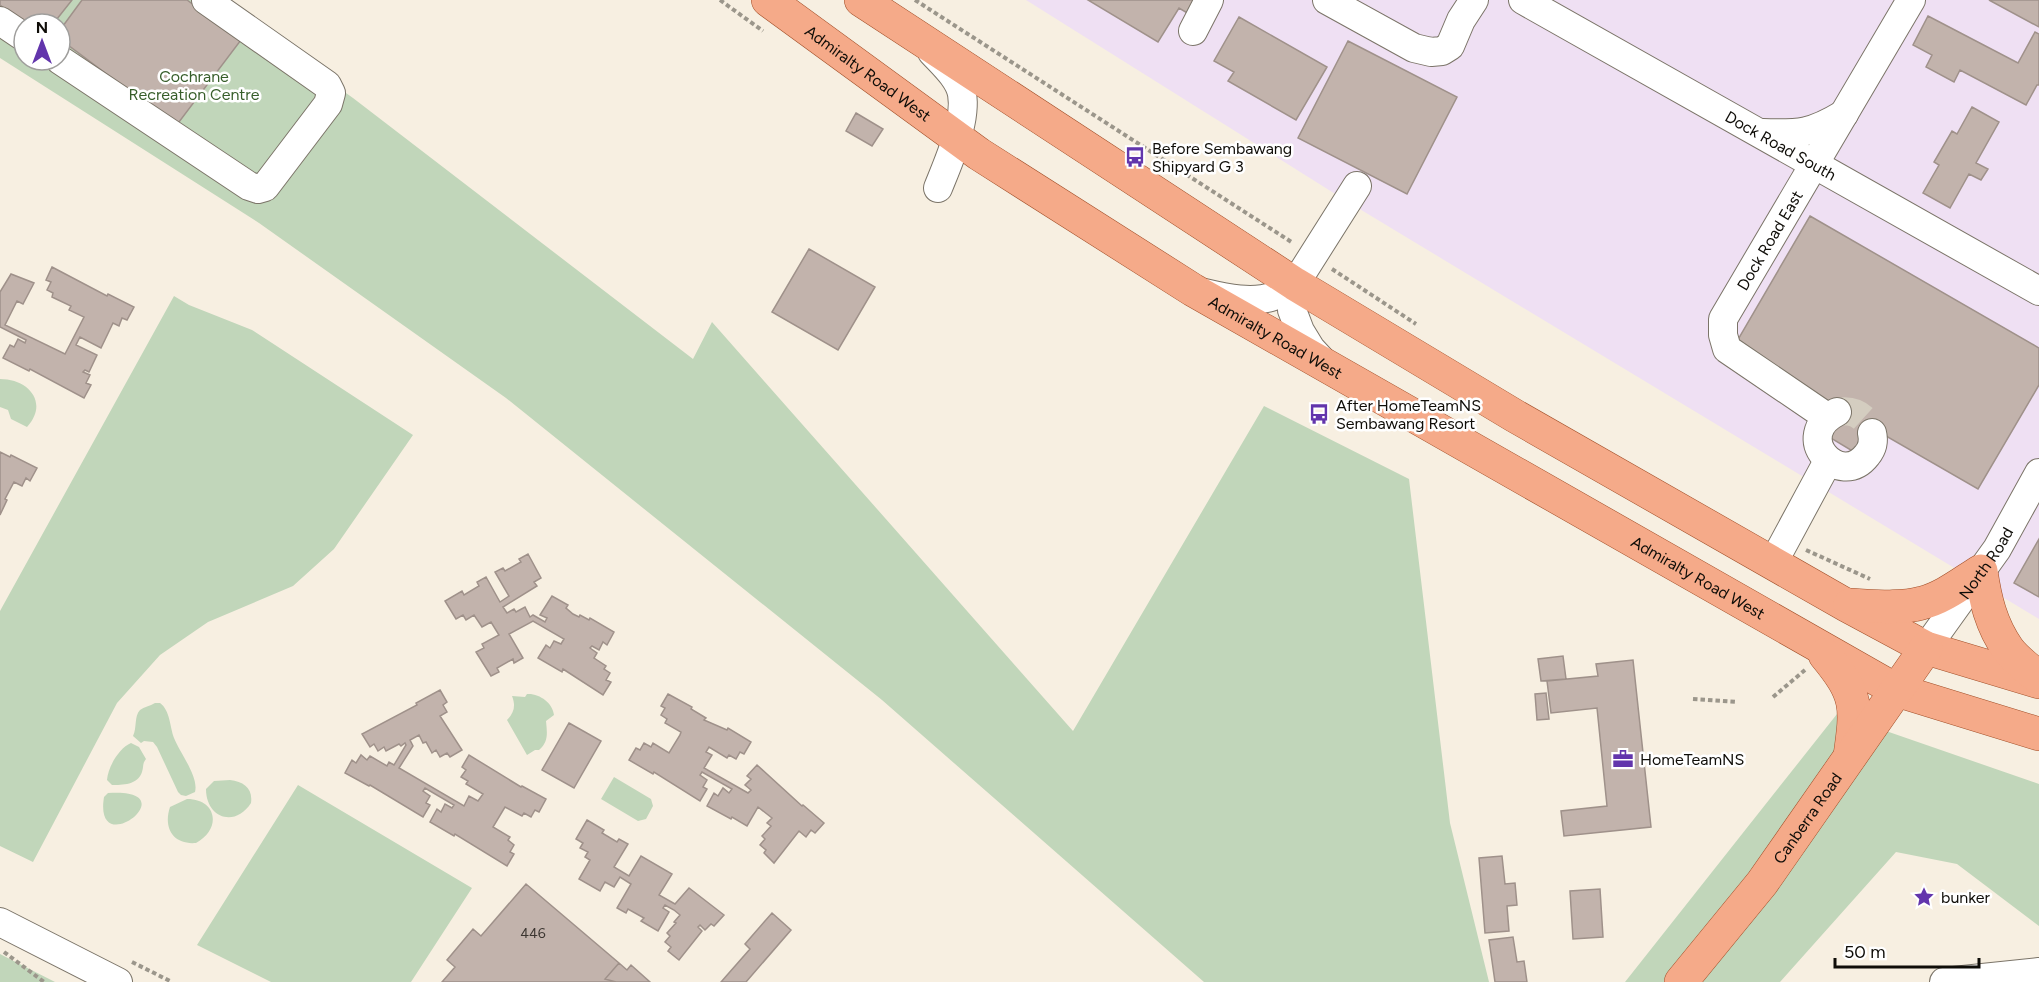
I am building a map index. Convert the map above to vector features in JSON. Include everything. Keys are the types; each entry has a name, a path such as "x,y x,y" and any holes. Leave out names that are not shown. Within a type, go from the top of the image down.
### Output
{"main road":[{"name":"Admiralty Road West","path":"768,0 956,137 1193,290 1553,496 1813,659 1896,690 2039,734"},
{"path":"861,0 1295,284 1515,416 1779,552 1846,605 1926,648 2039,680"},
{"path":"1515,416 1506,434 1507,450 1518,467 1553,496"},
{"path":"1846,605 1891,606 1923,603 1981,571 1985,601 1994,624 2009,650 2039,680"},
{"name":"Canberra Road","path":"1681,982 1762,883 1926,648"},
{"path":"1813,659 1842,675 1851,692 1856,716 1850,759"}],"street":[{"path":"72,68 249,186 258,189 266,187 328,104 331,93 327,85 206,0"},
{"path":"1193,32 1209,0"},
{"path":"1327,0 1414,48 1431,52 1442,51 1450,46 1468,10"},
{"name":"Dock Road South","path":"1523,0 1814,162 2039,291"},
{"name":"Dock Road East","path":"1828,461 1820,451 1817,439 1820,427 1832,415 1727,349 1723,335 1723,319 1911,0"},
{"path":"923,42 949,70 962,93 962,118 938,188"},
{"path":"1761,133 1799,134 1823,127 1844,114"},
{"path":"1326,366 1311,349 1300,331 1292,310 1295,284 1357,186"},
{"path":"1193,290 1251,300 1272,296 1295,284"},
{"path":"1779,552 1828,461 1839,466 1852,465 1863,460 1870,450 1872,433"},
{"name":"North Road","path":"1926,648 1997,549 2039,473"},
{"path":"0,922 118,982"},
{"path":"1944,982 2039,972"}],"path":[{"path":"915,0 1421,328"},
{"path":"1779,552 1874,581"},
{"path":"1773,697 1813,659"},
{"path":"1693,699 1737,702"},
{"path":"0,949 44,982"}],"shaded area":[{"path":"1026,0 2039,0 2039,619 1348,202"}],"green space":[{"name":"Cochrane Recreation Centre","path":"0,0 215,0 353,98 693,359 712,322 1073,731 1264,406 1409,479 1450,823 1489,982 1204,982 882,700 506,398 259,223 22,72 72,72 72,12 12,12 12,66 0,58"},
{"path":"174,296 189,305 252,330 413,435 334,549 293,586 208,622 160,655 117,703 33,862 0,846 0,611"},
{"path":"0,379 20,383 33,394 36,409 27,427 11,419 8,410 0,407"},
{"path":"527,694 536,695 545,700 554,715 546,721 547,737 544,744 539,750 527,755 507,720 514,709 512,696 525,697"},
{"path":"155,703 160,703 166,710 174,738 194,779 195,792 186,796 178,792 153,742 141,743 133,736 138,713"},
{"path":"1837,714 2039,784 2039,926 1957,864 1896,852 1780,982 1625,982"},
{"path":"131,743 139,747 146,759 142,772 133,782 112,785 107,780 112,764 118,753"},
{"path":"614,777 651,799 653,806 646,819 638,821 601,799"},
{"path":"214,781 239,782 249,790 251,803 244,811 230,817 216,813 207,799 206,789"},
{"path":"298,785 472,888 411,982 271,982 197,945"},
{"path":"108,793 131,794 141,801 140,809 133,818 122,824 112,824 104,816 104,797"},
{"path":"187,799 205,804 212,816 210,830 196,843 181,841 172,834 169,828 170,807"},
{"path":"0,954 55,982 0,982"}],"building":[{"path":"0,0 72,0 62,12 12,14 0,5"},
{"path":"82,0 187,0 241,40 176,126 72,48 72,14"},
{"path":"1088,0 1204,0 1194,17 1179,8 1158,42"},
{"path":"1989,0 2039,0 2039,27"},
{"path":"1928,16 2018,63 2035,32 2039,34 2039,85 2026,105 1960,70 1954,82 1926,67 1932,55 1913,45"},
{"path":"1239,17 1327,67 1296,120 1228,81 1234,72 1214,61"},
{"path":"1348,41 1457,97 1407,194 1298,138"},
{"path":"1972,107 1999,122 1976,163 1988,169 1981,180 1969,174 1950,208 1923,193 1939,165 1934,162 1952,131 1957,134"},
{"path":"856,113 883,129 872,146 846,131"},
{"path":"1810,216 2039,348 2039,385 1978,489 1874,429 1859,455 1824,434 1733,348"},
{"path":"809,249 875,287 838,350 772,312"},
{"path":"52,267 107,296 108,294 134,307 127,320 122,318 119,326 113,323 101,348 80,337 76,345 97,355 89,372 85,370 83,372 90,375 86,383 91,385 84,398 30,369 29,371 3,358 10,345 14,347 18,339 25,343 26,340 0,327 0,292 11,274 34,283 23,304 17,301 5,325 65,354 84,317 69,310 71,306 52,297 53,293 47,290 51,282 46,280"},
{"path":"0,452 37,468 30,481 26,478 22,486 14,482 0,515"},
{"path":"2039,539 2039,597 2014,583"},
{"path":"528,554 541,578 534,582 537,586 503,607 507,613 514,609 516,612 525,607 530,617 533,615 545,622 547,618 540,615 552,596 568,605 566,608 573,614 589,620 590,618 614,632 607,645 603,642 599,650 592,646 590,648 597,653 594,658 606,666 604,669 610,673 606,680 611,682 603,695 563,669 562,672 538,658 546,645 550,648 554,641 561,644 564,639 533,621 509,634 523,658 514,663 513,659 497,668 499,672 491,676 476,652 484,648 482,644 499,635 491,622 482,627 474,615 466,620 463,615 456,619 445,601 462,591 464,595 479,586 477,582 486,577 500,602 509,596 495,572 503,568 505,571 521,562 519,559"},
{"path":"1563,656 1566,679 1541,681 1538,659"},
{"name":"HomeTeamNS","path":"1633,660 1651,827 1564,836 1561,811 1607,806 1597,708 1551,713 1547,681 1598,676 1596,664"},
{"path":"440,690 447,702 443,705 447,712 440,716 462,750 450,757 447,753 440,757 436,750 432,753 419,735 410,740 413,746 399,768 464,806 469,796 478,801 483,794 466,784 468,781 461,777 466,770 462,767 469,755 521,787 546,799 539,812 535,810 531,817 524,813 522,816 505,807 493,827 510,837 508,840 514,845 510,852 514,854 507,866 455,834 454,836 430,822 437,809 441,812 445,804 452,808 454,805 425,788 423,791 430,796 426,803 430,805 423,817 370,785 345,773 352,760 356,763 361,755 367,760 370,756 387,766 389,762 394,765 405,743 386,751 384,747 378,751 374,744 370,747 362,734"},
{"path":"1546,693 1549,719 1537,720 1535,694"},
{"path":"668,694 692,707 691,709 706,718 704,720 727,730 728,728 751,742 744,754 740,752 736,759 729,755 727,758 709,747 706,752 712,755 704,768 748,793 751,790 745,785 751,779 747,776 757,765 824,823 815,833 811,830 806,837 799,831 774,863 760,845 765,839 762,836 771,826 767,823 772,818 758,807 747,826 707,806 714,793 718,796 723,788 729,793 732,789 702,772 700,775 707,780 703,787 707,789 700,801 654,772 653,774 629,760 636,748 640,750 644,743 651,747 653,743 669,753 680,735 681,732 665,723 667,719 661,715 665,708 661,706"},
{"path":"569,723 601,741 574,788 542,770"},
{"path":"587,820 604,830 602,833 617,842 619,839 628,844 614,867 629,876 641,856 672,874 659,895 675,904 689,888 724,915 714,926 711,924 705,930 700,925 698,927 702,931 679,960 668,951 671,947 665,942 670,936 667,933 680,915 674,910 665,905 663,908 669,912 658,931 641,921 644,918 628,909 626,913 617,908 631,884 620,877 614,887 605,882 600,891 579,879 590,860 585,857 588,852 580,848 583,843 576,839"},
{"path":"1502,856 1505,884 1515,883 1517,905 1507,906 1509,931 1485,933 1479,858"},
{"path":"526,884 619,963 605,979 616,982 442,982 455,967 447,960 473,929 481,936"},
{"path":"1600,889 1603,937 1573,939 1570,891"},
{"path":"772,913 791,930 746,982 721,982 750,949 745,944"},
{"path":"1513,937 1517,962 1524,961 1527,982 1495,982 1489,940"},
{"path":"619,963 627,970 631,965 650,982 616,982 605,979"}],"tunnel":[{"path":"1837,412 1843,411 1859,415 1867,422 1872,433"}],"place":[{"name":"Before Sembawang Shipyard G 3","path":"1135,157"},
{"name":"After HomeTeamNS Sembawang Resort","path":"1319,414"},
{"name":"HomeTeamNS","path":"1623,759"},
{"name":"bunker","path":"1924,897"}]}
